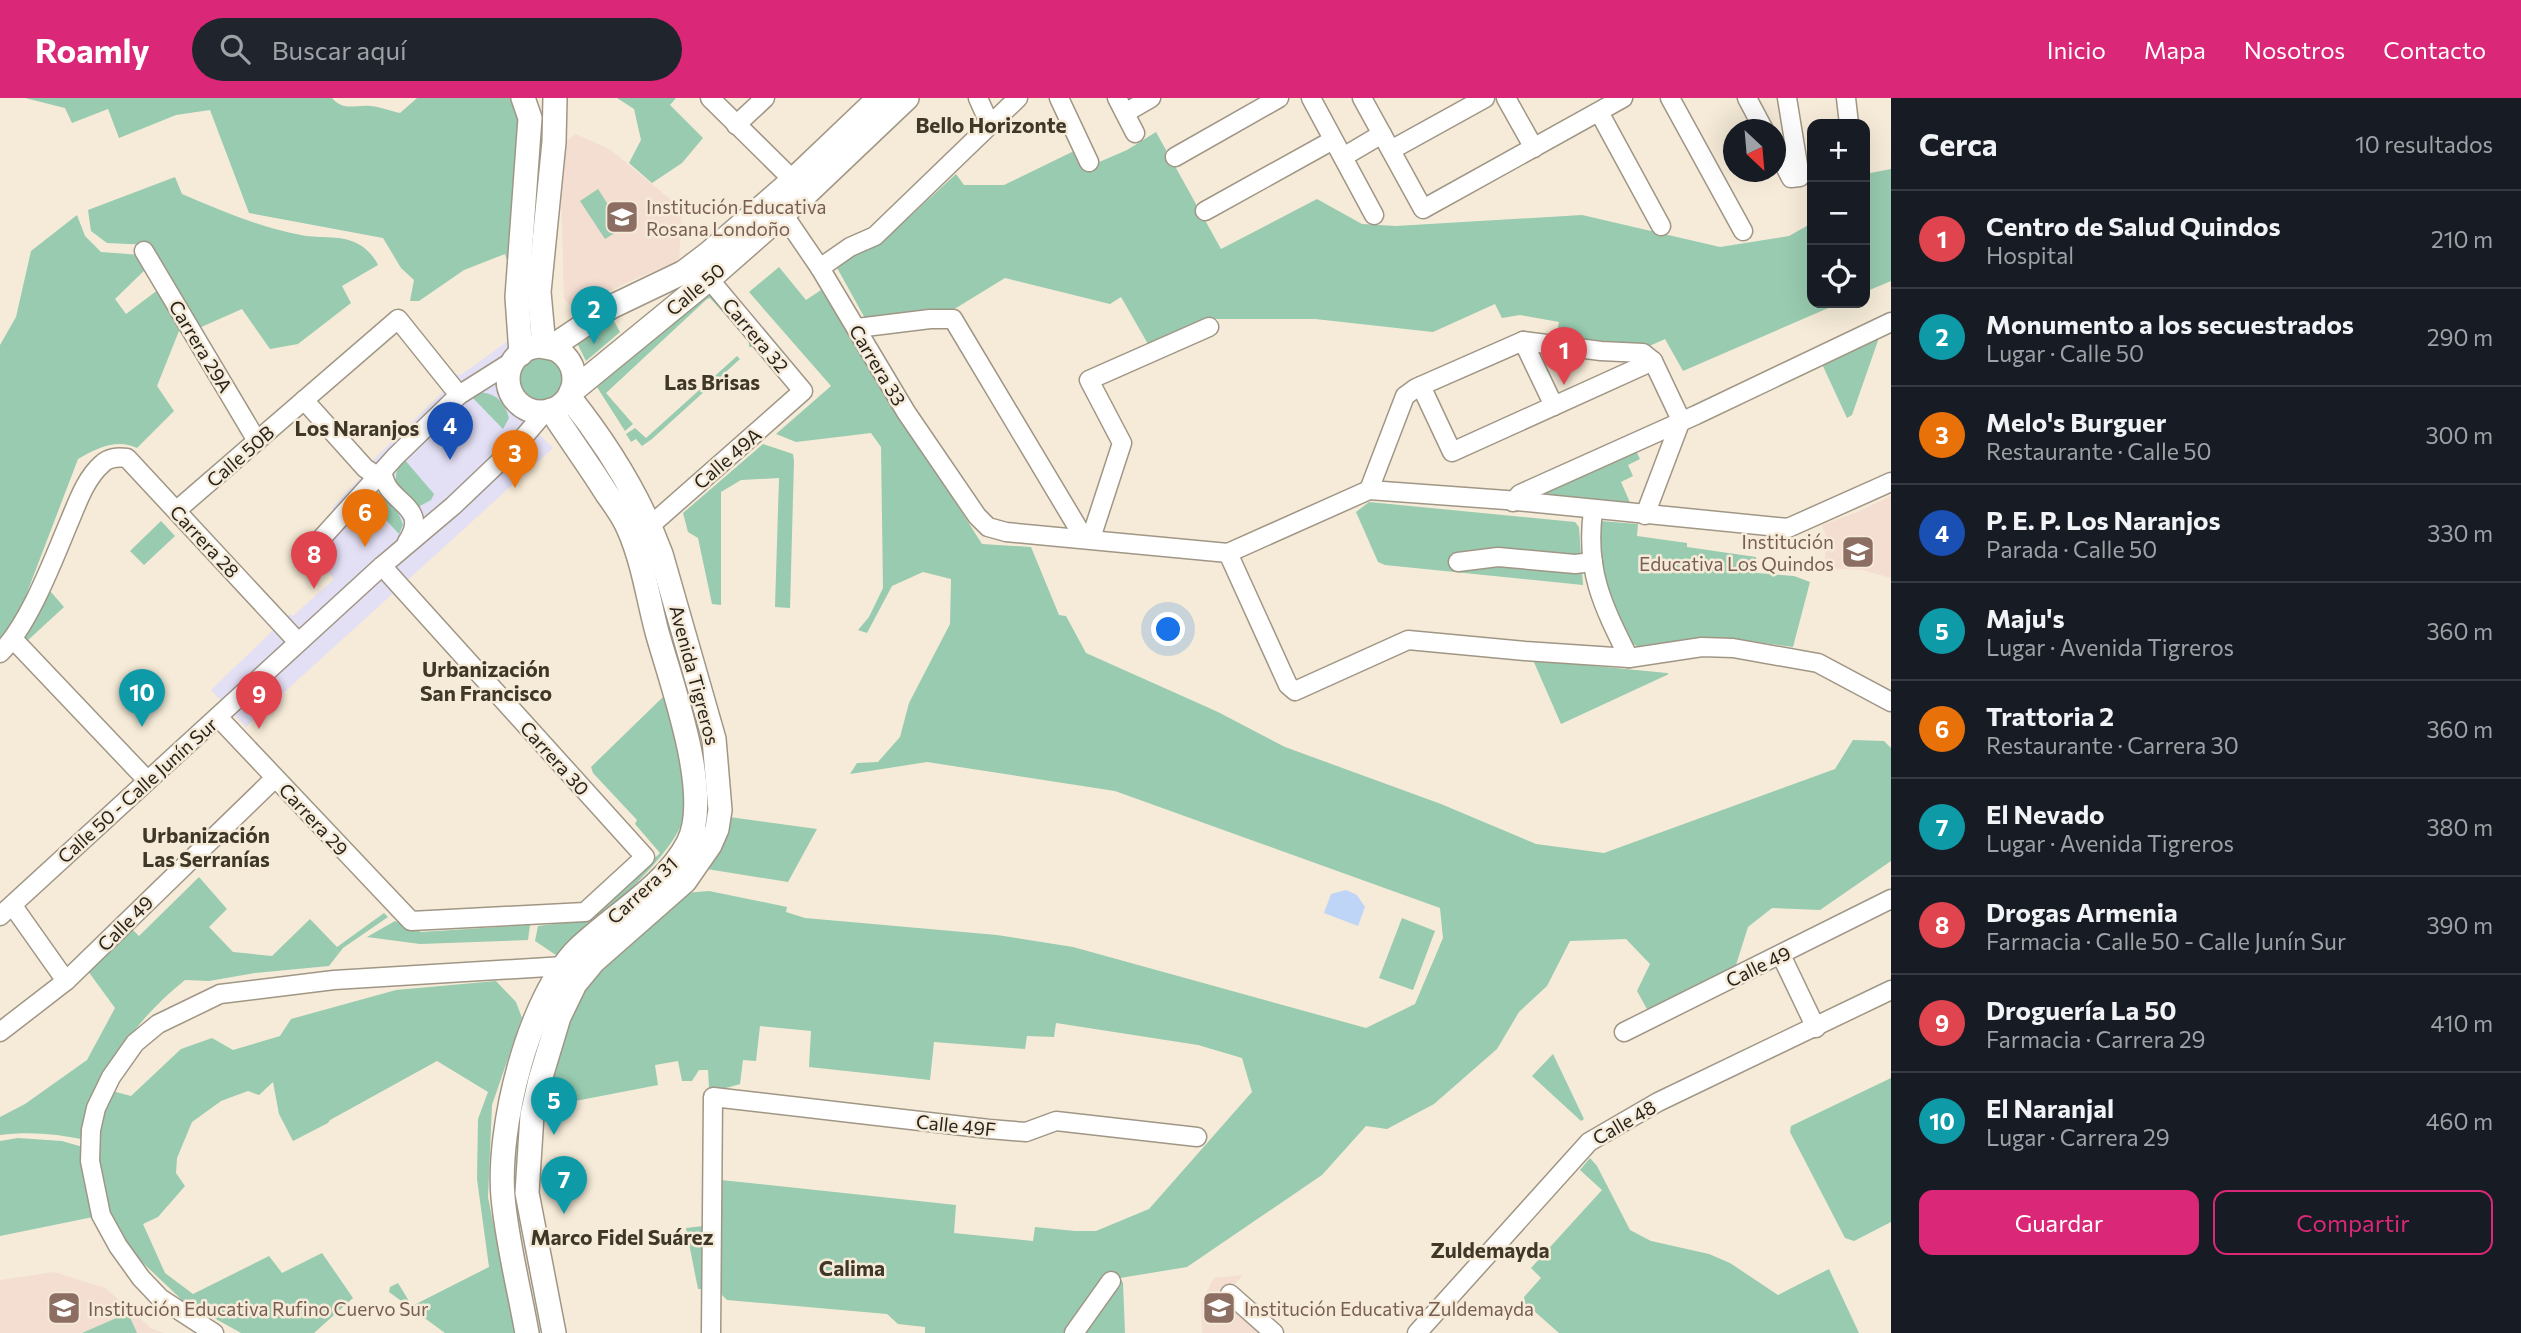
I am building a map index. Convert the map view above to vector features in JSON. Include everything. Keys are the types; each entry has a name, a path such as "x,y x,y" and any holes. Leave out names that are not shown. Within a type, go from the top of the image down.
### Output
{"main road":[{"path":"518,356 531,348 547,347 561,353 569,362 573,373 559,403 531,410 514,398 508,378 518,356 517,297 530,118 523,98"},
{"path":"547,347 542,322 540,279 554,142 555,98"},
{"name":"Calle 50","path":"773,211 793,180 879,98"},
{"name":"Calle 50","path":"559,403 773,211 907,98"},
{"name":"Calle 50","path":"547,347 611,307 684,272 713,267"},
{"path":"542,322 547,329 558,334 576,329"},
{"name":"Avenida Tigreros","path":"554,1333 527,1193 532,1115 559,1017 575,984 594,961 685,881 710,845 717,829 720,810 714,739 661,554 650,526 601,443 559,403"},
{"name":"Carrera 31","path":"527,1333 503,1196 505,1141 512,1098 528,1042 550,987 564,966 577,950 662,877 689,843 694,827 696,791 689,749 629,528 559,403"}],"street":[{"path":"710,98 793,180"},
{"path":"736,125 765,98"},
{"path":"978,98 990,125"},
{"path":"820,268 850,247 875,236 1018,98"},
{"path":"1059,98 1089,162"},
{"path":"1135,133 1121,105 1151,98"},
{"path":"1175,157 1279,98"},
{"path":"1311,98 1374,215"},
{"path":"1362,98 1423,209 1623,98"},
{"path":"1343,157 1386,142 1485,98"},
{"path":"1506,98 1534,148"},
{"path":"1670,98 1743,230"},
{"path":"1747,98 1758,119"},
{"path":"1786,168 1791,178 1800,177 1787,98"},
{"path":"1846,98 1848,119"},
{"path":"1599,112 1661,226"},
{"path":"1205,211 1333,139"},
{"name":"Carrera 33","path":"773,211 820,268 906,412 977,516 988,527 1006,532 1087,538"},
{"name":"Carrera 29A","path":"144,251 257,441"},
{"name":"Carrera 32","path":"713,267 803,391"},
{"path":"857,328 953,318 1087,538"},
{"name":"Calle 50B","path":"177,510 398,319 459,395"},
{"path":"1513,502 1520,494 1891,322"},
{"path":"1087,538 1122,443 1089,380 1209,327"},
{"path":"1369,489 1405,396 1420,386 1523,341 1601,351 1643,353 1653,361 1681,421 1645,515"},
{"path":"1523,341 1553,406"},
{"path":"310,551 459,395 518,356"},
{"path":"1420,386 1452,452 1653,361"},
{"name":"Calle 49A","path":"650,526 803,391"},
{"path":"304,400 365,468 382,475 414,516 414,532 405,545"},
{"name":"Calle 50","path":"430,523 453,506 559,403"},
{"name":"Carrera 28","path":"13,639 46,578 85,487 104,462 114,457 127,458 298,642"},
{"path":"1087,538 1228,553 1369,489 1788,528 1891,482"},
{"path":"1593,510 1590,530 1600,597 1629,658"},
{"name":"Calle 50 - Calle Junín Sur","path":"6,911 430,523"},
{"path":"1228,553 1288,685 1295,691 1408,640 1629,658 1702,647 1733,648 1818,663 1891,702"},
{"path":"1458,562 1498,557 1575,564 1593,562"},
{"name":"Carrera 30","path":"382,566 645,857 585,912 411,921"},
{"path":"0,653 13,639 147,780"},
{"name":"Carrera 29","path":"218,717 411,921"},
{"name":"Calle 49","path":"0,1032 66,981 275,778"},
{"name":"Calle 49","path":"1624,1032 1891,899"},
{"path":"6,911 66,981"},
{"path":"1780,955 1815,1028"},
{"path":"214,1333 160,1298 141,1278 118,1247 102,1215 90,1161 91,1130 96,1108 111,1077 135,1043 158,1024 220,994 334,980 564,966"},
{"name":"Calle 48","path":"1417,1333 1589,1142 1658,1102 1891,990"},
{"name":"Calle 49F","path":"711,1333 713,1097 989,1129 1026,1132 1056,1121 1197,1137"},
{"path":"1074,1333 1111,1281"},
{"path":"1230,1294 1274,1333"}],"shaded area":[{"name":"Institución Educativa Rosana Londoño","path":"576,134 611,150 682,209 679,261 628,282 574,309 564,299 560,159 562,144"},
{"path":"512,338 499,379 503,396 553,448 246,727 211,690 290,614 293,616 334,579 314,557 311,559 301,549 335,512 332,508 373,460 441,394 456,374 461,375"},
{"name":"Institución Educativa Los Quindos","path":"1891,496 1891,578 1863,570 1825,568 1826,536 1822,525"},
{"name":"Institución Educativa Rufino Cuervo Sur","path":"54,1272 105,1288 151,1328 164,1333 0,1333 0,1280"},
{"name":"Institución Educativa Zuldemayda","path":"1243,1275 1224,1296 1265,1333 1202,1333 1201,1303 1214,1278"}],"green space":[{"path":"25,98 332,98 341,105 371,106 400,113 417,98 514,98 519,114 511,273 505,254 464,270 419,301 410,301 414,280 401,268 383,238 249,213 210,110 176,115 119,138 108,109 72,123 65,108"},
{"path":"617,98 676,98 670,105 703,138 682,163 652,183 629,163 641,140 634,109"},
{"path":"1156,132 1221,249 1317,199 1362,224 1396,226 1582,215 1720,247 1789,236 1807,226 1807,308 1828,308 1683,371 1665,339 1645,348 1555,341 1559,322 1520,315 1502,318 1495,304 1433,332 1315,319 1206,319 1148,344 1121,297 1110,304 1005,278 943,316 867,322 836,266 855,251 882,242 956,174 964,185 1004,185 1074,151 1083,169 1127,150"},
{"path":"1891,169 1891,281 1870,290 1870,182 1870,173"},
{"path":"175,177 182,194 270,228 353,242 368,251 378,265 342,286 351,303 298,344 270,349 242,309 199,328 151,245 107,243 91,231 88,210"},
{"path":"598,189 623,228 605,239 580,201"},
{"path":"77,215 85,236 101,252 141,255 149,266 115,299 126,314 159,289 181,326 157,386 174,411 137,448 114,444 78,459 17,619 0,642 0,345 16,317 31,251"},
{"path":"779,267 806,300 821,290 982,544 1031,547 1059,615 1066,616 1086,653 1218,712 1285,747 1441,804 1536,844 1604,853 1835,769 1853,740 1884,741 1891,748 1891,861 1820,910 1772,908 1748,927 1735,968 1648,1011 1637,991 1650,964 1626,939 1570,941 1547,986 1519,1012 1497,1049 1434,1104 1387,1129 1366,1126 1322,1175 1187,1267 1120,1278 1123,1283 1125,1333 925,1333 925,1327 898,1324 887,1314 727,1300 721,1294 721,1180 956,1205 954,1233 1033,1241 1035,1227 1096,1231 1149,1209 1252,1092 1242,1058 1198,1045 1056,1023 1054,1037 1027,1036 1025,1049 934,1042 930,1080 809,1067 811,1031 760,1026 756,1061 743,1060 740,1084 723,1089 709,1088 708,1070 699,1070 692,1081 682,1081 678,1061 655,1065 658,1085 539,1108 565,1031 583,991 602,968 646,932 684,893 709,891 787,907 786,912 805,918 997,935 1073,947 1366,1028 1415,1004 1443,938 1440,908 1115,791 927,762 850,774 857,763 878,762 900,737 909,703 950,624 951,579 923,572 892,586 867,633 858,630 869,617 883,588 881,447 871,433 796,442 776,434 831,386 749,292"},
{"path":"710,293 755,347 749,347 749,341 710,298 707,299 606,393 633,424 625,431 597,387 702,294"},
{"path":"614,321 620,332 586,361 577,343"},
{"path":"1881,332 1852,415 1847,418 1822,364"},
{"path":"737,356 740,359 652,439 642,446 636,439 631,442 626,434 635,428 646,438"},
{"path":"542,357 551,358 558,363 563,370 563,388 558,395 551,400 542,401 533,400 526,395 521,388 520,379 521,370 526,363 533,358"},
{"path":"477,392 494,396 505,407 509,418 503,429 471,396"},
{"path":"763,444 793,454 790,608 775,607 779,478 741,480 721,492 721,605 712,604 698,538 688,532 683,513"},
{"path":"1634,447 1640,459 1628,465 1633,476 1621,482 1632,507 1531,495"},
{"path":"404,459 434,494 431,500 418,507 405,498 397,486 396,472"},
{"path":"374,493 386,497 396,510 403,525 399,534 373,506 365,512 360,506"},
{"path":"1369,502 1575,522 1579,527 1583,585 1385,565 1378,562 1356,512"},
{"path":"161,521 175,536 144,565 130,551"},
{"path":"1600,521 1638,524 1637,536 1687,543 1687,547 1756,557 1757,573 1794,576 1810,582 1793,647 1736,639 1703,638 1641,649 1632,643 1603,583"},
{"path":"51,592 64,607 26,642 23,639 47,593"},
{"path":"1533,660 1667,673 1669,674 1561,724"},
{"path":"663,697 672,726 684,788 683,818 677,833 649,870 559,957 535,941 538,926 592,919 660,853 635,824 637,820 593,773 591,767"},
{"path":"729,817 817,829 788,882 707,869 717,852"},
{"path":"199,877 227,909 209,927 233,952 272,956 310,919 337,947 384,913 388,917 343,948 329,966 255,973 209,981 185,980 151,1011 124,1046 105,1081 86,1140 43,1134 0,1135 0,1117 25,1104 87,1060 115,1008 85,967 129,926 139,936"},
{"path":"1402,918 1435,931 1413,990 1379,978"},
{"path":"395,921 421,932 530,925 528,940 420,944 367,937"},
{"path":"496,981 516,1002 522,1018 492,1105 488,1197 515,1333 445,1333 389,1292 390,1287 398,1283 412,1306 489,1267 477,1179 478,1119 488,1092 437,1061 293,1141 279,1114 273,1082 259,1095 248,1091 221,1101 192,1122 177,1158 176,1173 185,1186 158,1217 143,1224 165,1273 193,1294 269,1256 282,1273 322,1253 353,1298 314,1333 241,1333 182,1300 123,1244 107,1213 93,1162 95,1130 112,1091 131,1096 181,1049 212,1038 233,1050 280,1036 291,1019 396,990"},
{"path":"1553,1054 1584,1119 1581,1121 1532,1076"},
{"path":"1891,1078 1891,1222 1854,1241 1845,1238 1790,1132 1791,1126"},
{"path":"18,1138 62,1141 86,1148 98,1216 0,1236 0,1141"},
{"path":"1590,1158 1597,1166 1630,1230 1651,1241 1709,1254 1730,1263 1778,1295 1829,1269 1859,1333 1559,1333 1525,1303 1524,1297 1541,1278 1531,1268 1602,1190 1580,1170"},
{"path":"703,1226 703,1289 698,1289 686,1228"},
{"path":"128,1313 137,1333 82,1333"}],"water":[{"path":"1346,890 1357,895 1365,907 1358,926 1324,913 1331,894"}],"place":[{"name":"Institución Educativa Rosana Londoño","path":"622,217"},
{"name":"Monumento a los secuestrados","path":"594,344"},
{"name":"Centro de Salud Quindos","path":"1564,385"},
{"name":"P. E. P. Los Naranjos","path":"450,460"},
{"name":"Melo's Burguer","path":"515,488"},
{"name":"Trattoria 2","path":"365,547"},
{"name":"Institución Educativa Los Quindos","path":"1858,552"},
{"name":"Drogas Armenia","path":"314,589"},
{"name":"El Naranjal","path":"142,727"},
{"name":"Droguería La 50","path":"259,729"},
{"name":"Maju's","path":"554,1135"},
{"name":"El Nevado","path":"564,1214"},
{"name":"Institución Educativa Rufino Cuervo Sur","path":"64,1308"},
{"name":"Institución Educativa Zuldemayda","path":"1219,1308"}],"district":[{"name":"Bello Horizonte","path":"991,124"},
{"name":"Las Brisas","path":"712,381"},
{"name":"Los Naranjos","path":"357,427"},
{"name":"Urbanización San Francisco","path":"486,680"},
{"name":"Urbanización Las Serranías","path":"206,846"},
{"name":"Marco Fidel Suárez","path":"622,1236"},
{"name":"Zuldemayda","path":"1490,1249"},
{"name":"Calima","path":"852,1267"}]}
